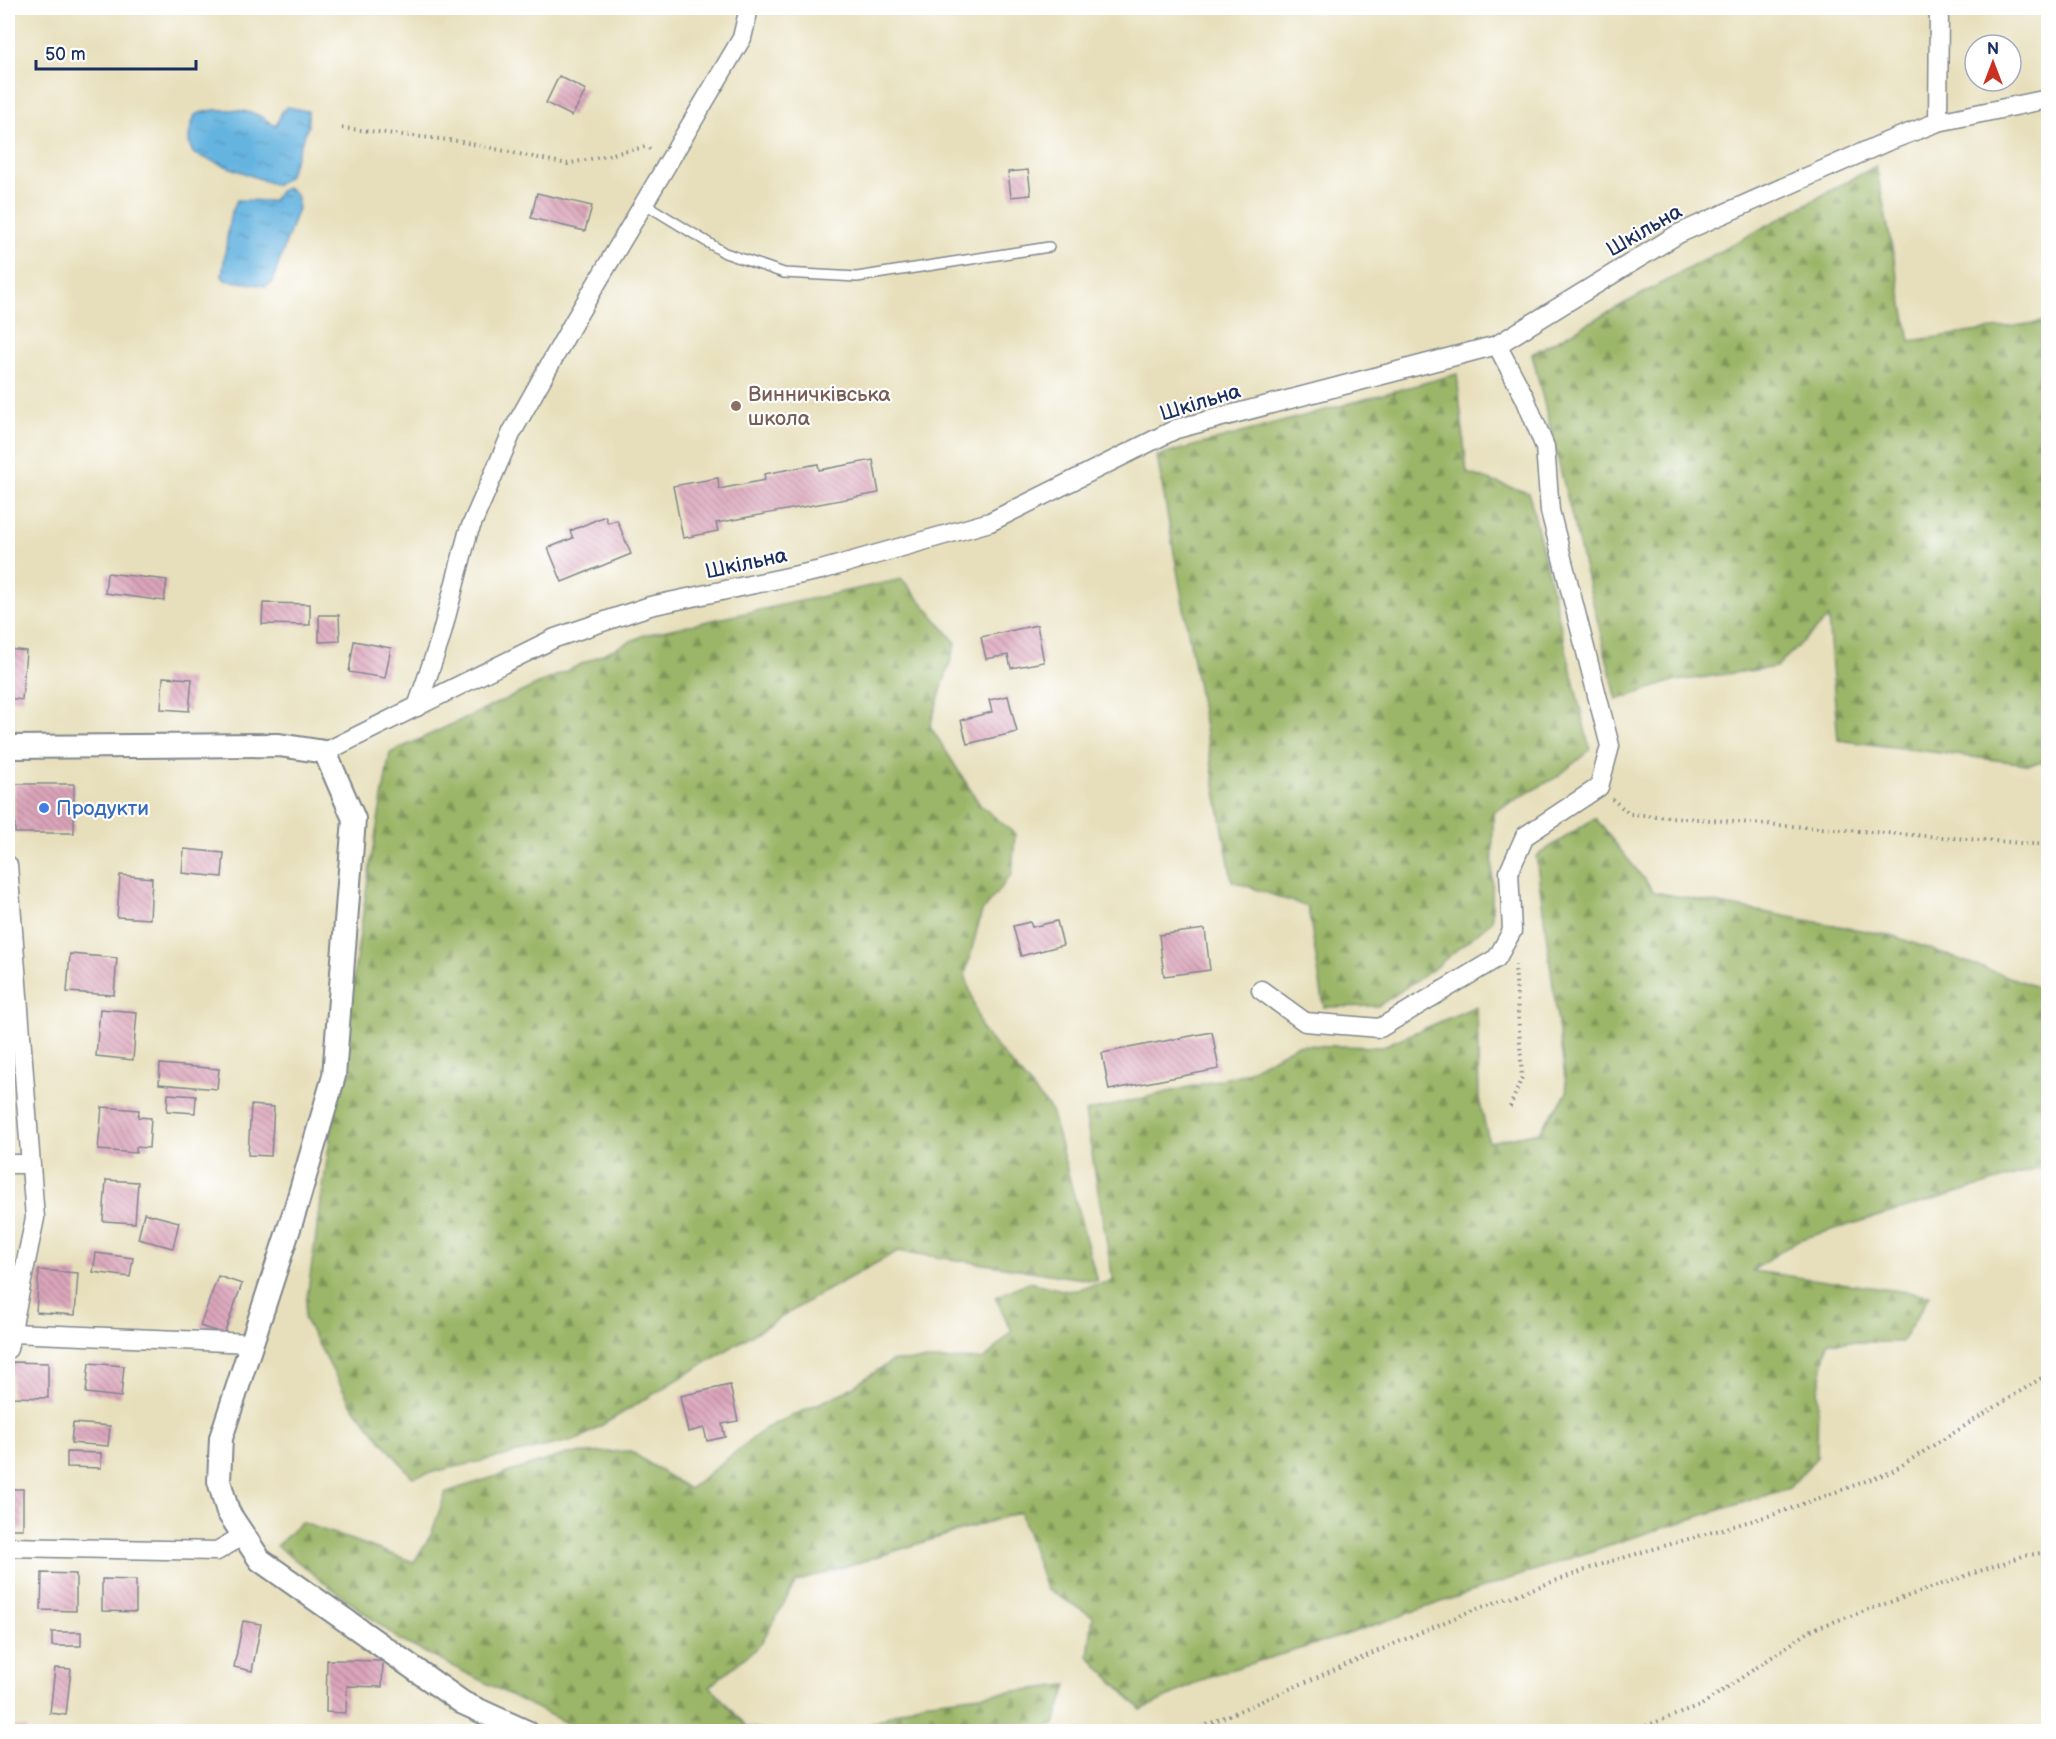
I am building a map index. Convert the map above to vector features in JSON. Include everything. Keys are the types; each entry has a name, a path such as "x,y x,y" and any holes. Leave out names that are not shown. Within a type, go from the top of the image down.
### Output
{"street":[{"path":"417,707 440,640 468,533 513,432 742,38 749,8"},
{"path":"1938,122 1939,8"},
{"name":"Шкільна","path":"325,752 555,638 650,606 821,570 990,522 1176,429 1497,345 1678,234 1886,142 1938,122 2049,99"},
{"path":"1261,990 1305,1022 1380,1028 1497,958 1512,931 1509,872 1525,836 1599,787 1610,746 1550,511 1545,447 1525,398 1497,345"},
{"path":"8,747 279,745 325,752 354,819 334,1076 297,1207 221,1438 219,1481 228,1512 260,1560 463,1703 527,1731"},
{"path":"8,865 29,1164 35,1218 10,1341 251,1343"},
{"path":"8,1164 29,1164"},
{"path":"8,1547 217,1551 244,1535"}],"lane":[{"path":"645,204 724,253 784,273 856,277 1049,248"}],"path":[{"path":"342,128 457,141 567,164 645,147 673,156"},
{"path":"1599,787 1630,814 2049,845"},
{"path":"1510,1107 1522,1077 1512,931"},
{"path":"1190,1731 1468,1612 1605,1563 1775,1514 1891,1472 2049,1374"},
{"path":"1629,1731 1700,1706 1813,1629 2023,1557 2049,1552"}],"green space":[{"path":"1876,166 1910,341 2048,321 2048,762 2027,764 1838,740 1828,618 1776,667 1670,682 1617,700 1532,354"},
{"path":"1457,374 1467,473 1529,493 1590,750 1557,777 1493,812 1492,921 1432,970 1378,1006 1324,1007 1308,907 1232,881 1157,456"},
{"path":"902,579 956,643 930,726 980,805 1015,834 1012,874 982,911 965,974 982,1030 1051,1110 1097,1281 898,1251 820,1294 579,1439 412,1477 351,1404 304,1318 369,872 390,753 644,635"},
{"path":"1595,818 1654,892 1893,936 2040,988 2048,1064 2048,1166 1798,1240 1752,1271 1930,1295 1901,1342 1828,1342 1818,1392 1817,1457 1789,1488 1612,1544 1342,1636 1213,1675 1141,1710 1088,1656 1093,1616 1046,1589 1020,1512 796,1582 760,1645 710,1686 747,1727 775,1732 580,1730 400,1640 277,1546 301,1522 414,1562 431,1535 446,1492 567,1454 630,1451 689,1489 766,1428 846,1391 892,1361 985,1359 1012,1331 995,1297 1029,1282 1067,1291 1113,1281 1085,1112 1243,1074 1296,1045 1381,1047 1477,1006 1479,1099 1489,1142 1539,1132 1567,1093 1536,856"},
{"path":"1067,1685 1055,1724 1032,1731 854,1731 922,1702"}],"water":[{"path":"287,107 308,111 308,126 288,177 276,185 194,154 191,149 189,135 195,115 220,110 248,112 276,126 282,111"},
{"path":"287,188 296,196 298,208 272,283 266,286 225,280 222,276 230,217 237,200 273,201 280,191"}],"building":[{"path":"559,76 586,90 572,116 546,103"},
{"path":"1028,170 1031,195 1011,197 1008,172"},
{"path":"537,193 592,206 585,231 531,218"},
{"path":"873,460 879,493 716,523 718,531 683,538 673,486 718,478 719,489 765,480 764,474 818,464 819,470"},
{"path":"605,516 608,523 617,520 631,554 562,582 548,548 573,538 570,531"},
{"path":"107,573 167,580 164,601 105,593"},
{"path":"263,603 310,604 310,625 262,624"},
{"path":"319,615 339,615 340,641 319,642"},
{"path":"1037,625 1044,662 1011,668 1008,655 986,659 981,637"},
{"path":"354,641 391,648 385,678 349,672"},
{"path":"8,649 26,651 22,700 8,698"},
{"path":"163,677 192,679 189,711 161,709"},
{"path":"1008,696 1017,732 967,744 961,720 992,712 989,700"},
{"name":"Продукти","path":"14,784 74,784 74,833 15,833"},
{"path":"184,849 224,853 222,877 182,873"},
{"path":"120,875 152,878 150,919 117,917"},
{"path":"1057,921 1063,945 1021,956 1013,926 1030,922 1032,927"},
{"path":"1205,929 1210,970 1164,976 1159,935"},
{"path":"70,954 117,958 114,995 67,992"},
{"path":"100,1009 137,1012 133,1060 96,1056"},
{"path":"1212,1032 1219,1069 1109,1090 1102,1053"},
{"path":"160,1064 219,1069 217,1089 159,1084"},
{"path":"168,1094 196,1096 195,1113 167,1111"},
{"path":"251,1105 274,1107 271,1156 248,1155"},
{"path":"102,1107 139,1110 138,1117 151,1118 149,1148 136,1147 136,1153 98,1150"},
{"path":"106,1180 138,1182 135,1223 103,1221"},
{"path":"144,1213 179,1222 173,1248 138,1239"},
{"path":"96,1253 133,1258 130,1277 93,1272"},
{"path":"39,1270 78,1273 75,1315 36,1312"},
{"path":"218,1276 242,1284 224,1334 200,1326"},
{"path":"12,1362 48,1363 48,1398 11,1397"},
{"path":"89,1363 124,1366 121,1397 86,1393"},
{"path":"730,1385 738,1421 722,1424 725,1437 707,1441 704,1428 688,1432 680,1396"},
{"path":"73,1423 110,1426 108,1446 71,1443"},
{"path":"67,1452 101,1453 101,1468 67,1467"},
{"path":"8,1489 23,1489 23,1529 8,1529"},
{"path":"42,1573 76,1574 76,1611 41,1610"},
{"path":"8,1575 12,1575 12,1608 8,1608"},
{"path":"102,1579 136,1580 136,1612 102,1611"},
{"path":"243,1621 261,1624 252,1671 234,1667"},
{"path":"52,1632 81,1632 81,1646 52,1646"},
{"path":"327,1660 383,1661 382,1687 347,1686 346,1713 326,1712"},
{"path":"55,1668 71,1669 66,1715 50,1713"},
{"path":"8,1726 27,1728 27,1732 8,1732"}],"place":[{"name":"Винничківська школа","path":"736,406"},
{"name":"Продукти","path":"44,808"}]}
